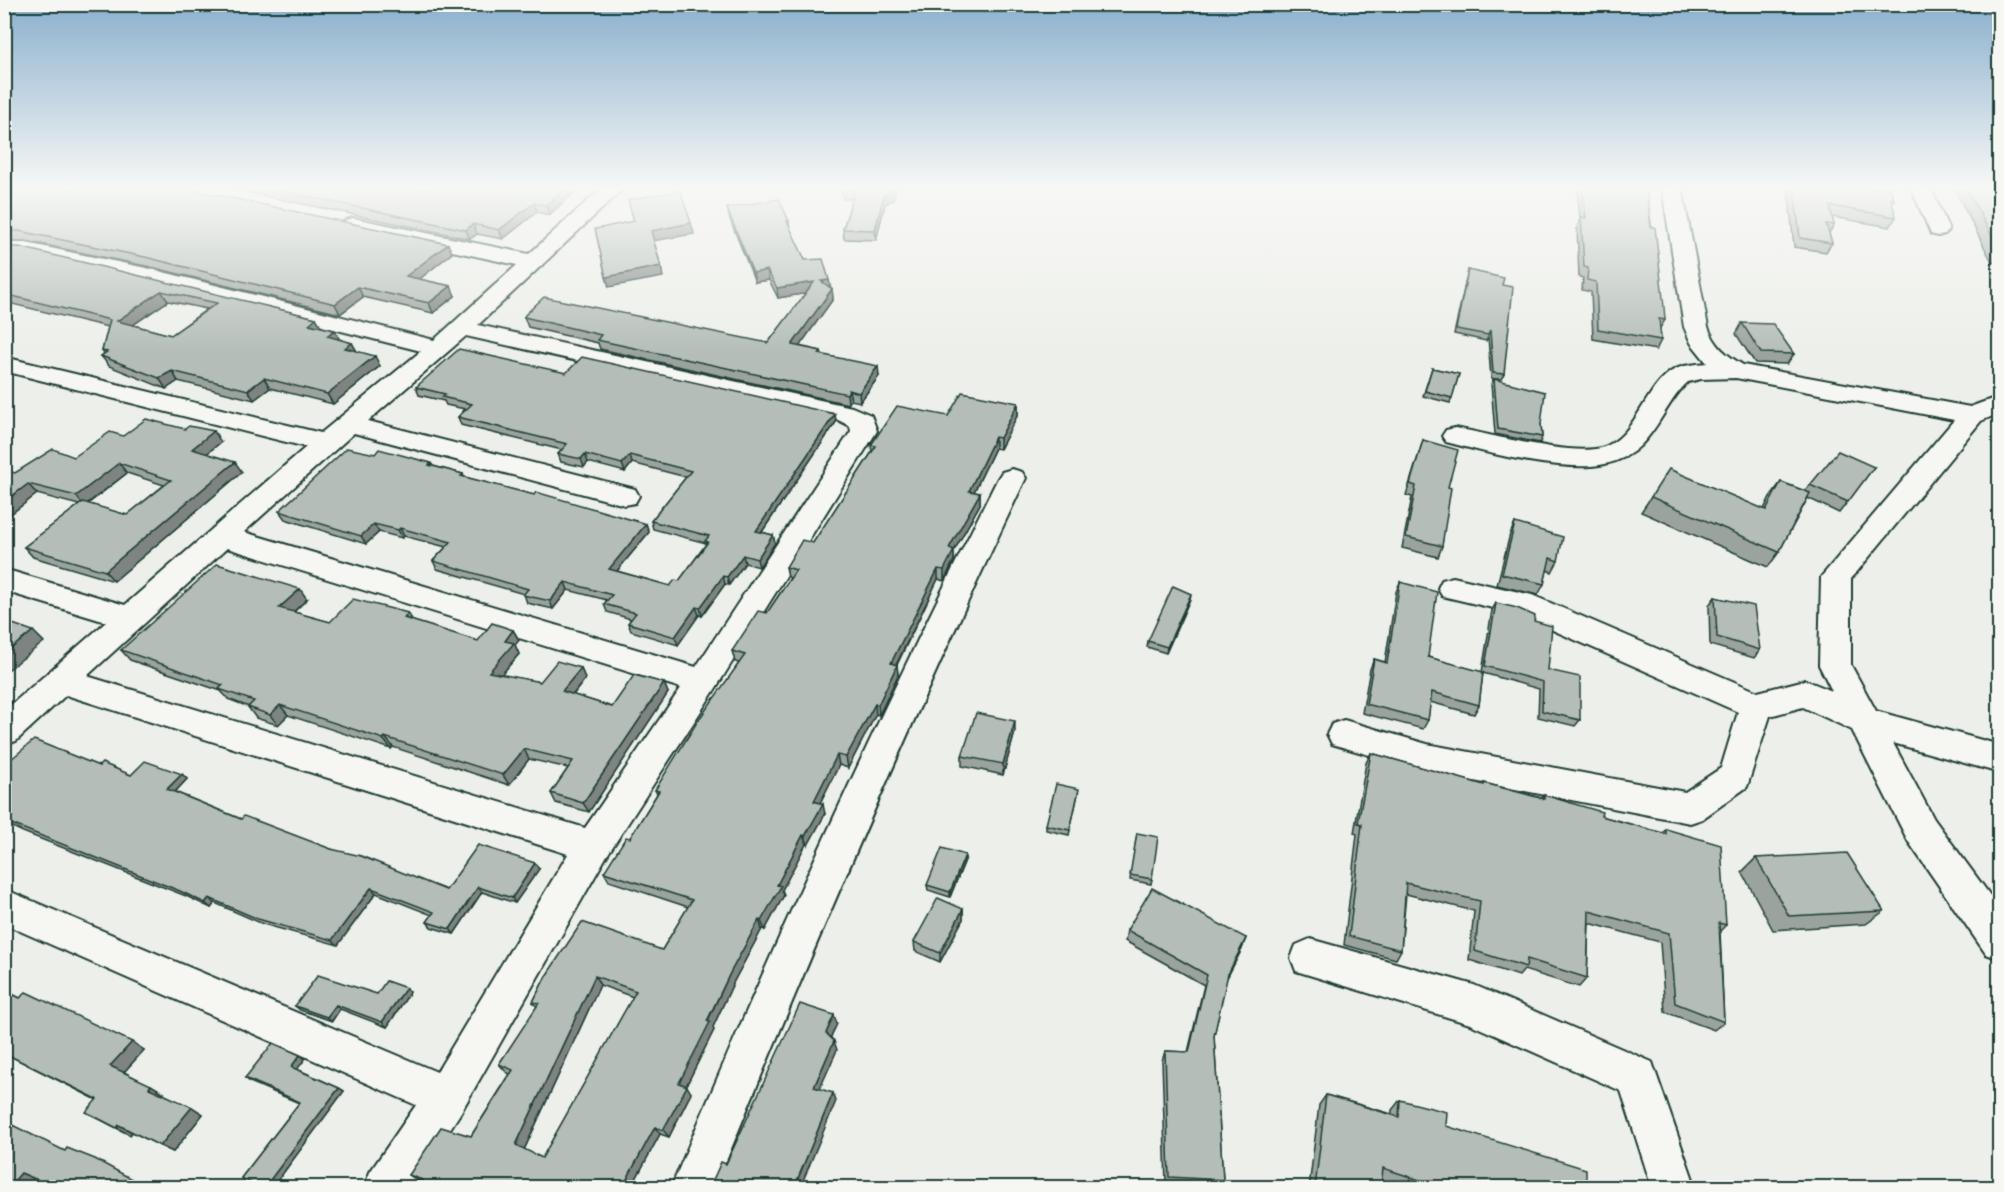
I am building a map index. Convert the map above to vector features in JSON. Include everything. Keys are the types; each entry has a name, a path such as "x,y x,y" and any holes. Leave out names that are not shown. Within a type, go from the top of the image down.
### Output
{"street":[{"path":"445,244 535,262"},
{"path":"4,731 63,681 326,443 450,338 553,244"},
{"path":"1682,244 1696,327 1702,345 1714,358 1737,371"},
{"path":"4,249 26,249 450,338 828,410 862,421 864,431 703,682 593,846 446,1097 386,1188"},
{"path":"4,364 326,443"},
{"path":"1455,436 1570,457 1602,456 1620,450 1633,438 1671,386 1682,375 1702,371 1737,371 1986,409"},
{"path":"1986,409 1836,577 1835,665 1921,830 2000,941"},
{"path":"349,424 625,496"},
{"path":"693,1188 779,982 941,620 1012,478"},
{"path":"222,536 703,682"},
{"path":"4,580 131,618"},
{"path":"1453,588 1521,603 1756,706 1805,693 1867,723 2000,759"},
{"path":"63,681 593,846"},
{"path":"1344,734 1427,758 1690,808 1735,777 1756,706"},
{"path":"4,906 446,1097"},
{"path":"1310,958 1474,1005 1637,1077 1674,1188"}],"building":[{"path":"80,244 446,244 406,276 451,286 429,303 358,287 335,304 145,257"},
{"path":"598,244 655,244 661,266 606,277"},
{"path":"741,244 797,244 805,260 823,259 829,280 821,281 832,289 792,345 821,351 819,354 878,366 859,393 849,390 847,394 597,340 601,335 524,317 544,297 768,343 814,282 777,288 767,270 753,273"},
{"path":"1583,244 1657,244 1665,320 1659,319 1661,340 1598,329 1596,282 1587,280 1588,268 1584,267"},
{"path":"4,247 19,247 316,318 309,324 334,330 327,336 352,343 345,348 375,356 327,394 264,378 248,390 172,371 159,378 101,356 107,352 102,351 110,320 4,294","holes":["161,291 217,303 171,335 117,321"]},
{"path":"1468,270 1504,278 1502,285 1513,287 1504,374 1493,373 1490,330 1488,335 1456,329"},
{"path":"1742,323 1773,324 1794,354 1761,353"},
{"path":"459,349 566,373 582,357 835,414 756,531 773,535 757,559 743,555 727,577 723,576 700,608 696,607 675,637 628,623 636,613 604,604 612,595 565,582 550,601 523,595 528,589 433,561 451,542 400,528 398,530 374,524 361,536 279,511 347,448 375,454 379,449 431,463 429,465 463,474 461,476 534,495 536,492 646,524 609,569 670,586 675,580 679,581 708,542 705,541 709,536 651,521 691,471 630,455 622,464 585,454 581,459 558,454 567,444 458,417 472,404 442,397 445,394 416,387"},
{"path":"1432,368 1459,374 1452,398 1425,391"},
{"path":"1494,379 1545,392 1541,424 1542,437 1498,429"},
{"path":"962,392 1018,403 1000,438 995,437 969,491 980,493 949,548 954,550 944,570 938,569 891,663 897,665 878,705 875,704 846,757 837,755 814,801 823,804 805,836 803,835 777,885 781,886 730,973 707,1021 710,1022 679,1083 687,1086 663,1130 655,1127 622,1188 418,1188 422,1180 409,1175 441,1127 471,1136 513,1070 499,1064 539,1003 533,1002 546,976 582,922 662,950 692,900 604,872 626,837 630,838 659,791 655,790 697,722 745,655 732,651 758,611 767,613 796,570 786,567 802,540 813,543 876,446 871,445 897,406 948,416","holes":["595,976 636,991 542,1158 516,1145"]},
{"path":"146,419 185,429 189,426 214,431 192,449 235,462 105,571 24,547 83,502 127,515 171,480 119,463 76,496 28,484 4,502 4,475 9,471 15,473 53,449 74,457 110,432 123,436"},
{"path":"1423,440 1458,450 1448,487 1451,488 1442,546 1406,537 1416,486 1410,484"},
{"path":"1838,451 1874,467 1848,502 1810,485"},
{"path":"1669,469 1766,510 1781,482 1810,493 1779,552 1651,497"},
{"path":"1515,523 1563,537 1558,561 1550,558 1544,584 1502,574"},
{"path":"217,564 300,589 279,608 330,622 353,599 408,613 404,618 478,641 492,623 513,630 505,641 514,643 489,672 540,682 557,661 581,668 562,691 612,707 634,675 664,683 583,803 551,793 573,761 524,749 503,775 280,705 270,715 248,707 254,701 219,689 223,685 121,650"},
{"path":"1400,582 1437,592 1428,657 1483,672 1479,705 1432,692 1428,720 1366,704 1374,659 1387,663"},
{"path":"1173,586 1191,594 1167,647 1148,641"},
{"path":"1715,597 1754,606 1760,650 1717,637"},
{"path":"1496,603 1517,608 1535,616 1534,621 1552,626 1548,670 1580,677 1580,720 1542,711 1543,682 1485,666"},
{"path":"4,621 33,631 4,654"},
{"path":"976,713 1015,721 1003,764 962,756"},
{"path":"34,740 99,766 102,763 131,775 145,761 182,774 167,789 241,819 244,816 331,849 361,856 446,890 478,845 535,863 512,898 478,887 450,929 427,922 434,912 371,888 332,940 258,919 209,898 205,903 4,821 4,765"},
{"path":"1371,753 1484,785 1484,783 1544,799 1544,795 1602,812 1601,816 1666,834 1666,829 1721,845 1726,925 1719,923 1724,1022 1675,1003 1669,933 1589,911 1587,978 1527,959 1526,967 1475,951 1480,901 1406,883 1401,950 1349,936 1362,824 1358,823"},
{"path":"1056,784 1079,789 1070,830 1046,825"},
{"path":"1137,833 1158,837 1152,879 1130,875"},
{"path":"942,848 965,855 950,892 927,885"},
{"path":"1847,853 1884,911 1789,916 1756,858"},
{"path":"1152,888 1246,938 1228,974 1214,1036 1223,1180 1169,1177 1165,1051 1189,1052 1207,975 1127,930"},
{"path":"938,898 963,909 940,953 914,942"},
{"path":"318,975 377,994 386,981 406,988 382,1022 336,1005 327,1017 295,1006"},
{"path":"4,990 20,998 26,992 132,1042 110,1066 151,1085 149,1088 192,1107 160,1146 119,1125 117,1128 86,1112 97,1099 4,1053"},
{"path":"800,1004 834,1015 826,1033 834,1041 814,1087 833,1093 794,1188 704,1188 706,1183 712,1182 721,1162 726,1164"},
{"path":"273,1043 300,1055 291,1067 339,1088 264,1188 261,1188 241,1178 300,1102 245,1078"},
{"path":"1326,1095 1399,1117 1400,1100 1447,1112 1446,1126 1586,1169 1586,1188 1444,1188 1383,1168 1381,1188 1315,1188"},
{"path":"4,1121 65,1151 67,1148 95,1159 148,1188 57,1188 21,1173 8,1188 4,1188"},
{"path":"1819,1186 1820,1188 1795,1188"}]}
